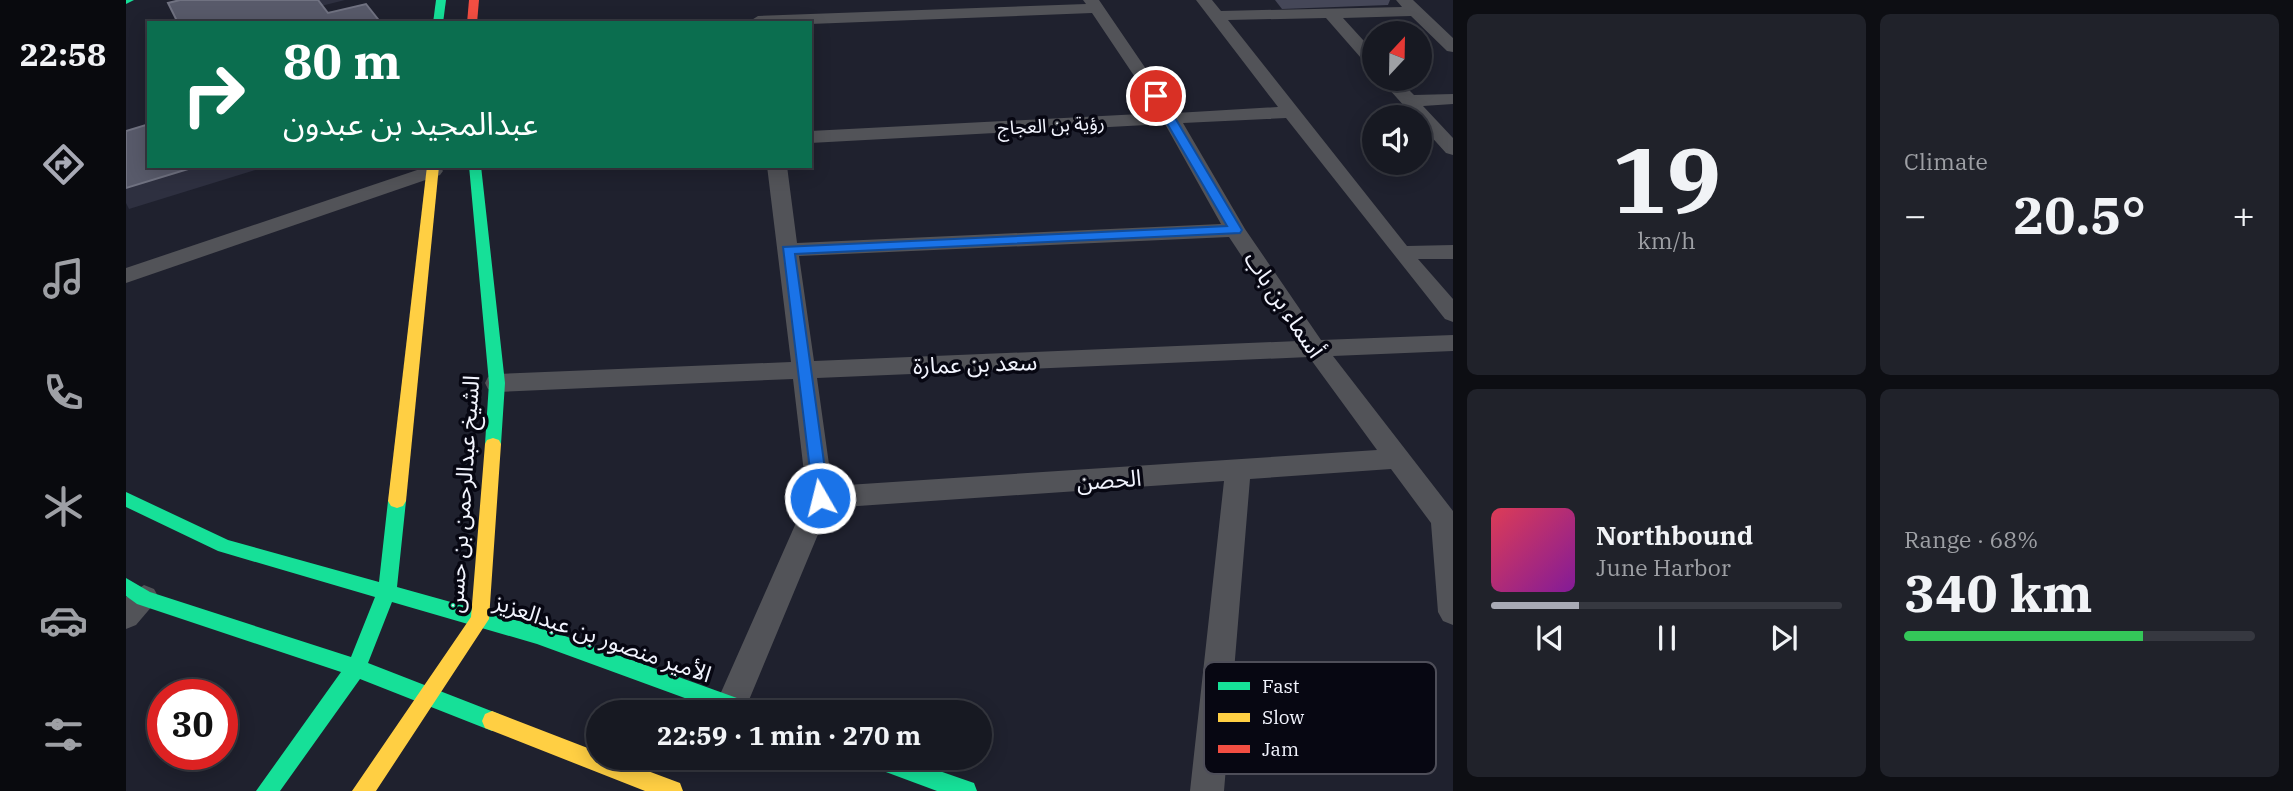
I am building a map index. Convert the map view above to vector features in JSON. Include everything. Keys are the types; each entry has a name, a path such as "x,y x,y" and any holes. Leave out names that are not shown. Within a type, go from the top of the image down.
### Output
{"street":[{"path":"438,21 441,0"},
{"path":"472,21 474,0"},
{"path":"755,0 758,21"},
{"path":"1204,0 1401,253 1453,314"},
{"path":"777,21 1094,4"},
{"name":"أسماء بن باب","path":"1094,4 1171,118 1236,230 1315,349 1444,520 1453,612"},
{"path":"1216,16 1330,13 1409,6 1453,47"},
{"path":"1330,13 1362,49"},
{"path":"1400,91 1453,149"},
{"path":"1409,101 1453,99"},
{"name":"رؤية بن العجاج","path":"812,137 1292,112"},
{"name":"الشيخ عبدالرحمن بن حسن","path":"363,791 480,619 497,383 475,168"},
{"path":"742,700 820,498 777,168"},
{"path":"126,276 433,169 387,590 356,668 268,791"},
{"path":"788,250 1236,230"},
{"path":"1401,253 1453,252"},
{"name":"سعد بن عمارة","path":"497,383 1453,343"},
{"name":"الحصن","path":"820,498 1398,458"},
{"path":"1219,662 1238,470"},
{"name":"الأمير منصور بن عبدالعزيز","path":"126,499 224,547 387,590 537,635 714,700"},
{"path":"132,600 356,668 672,791"},
{"path":"907,770 966,791"}],"building":[{"path":"180,0 318,0 328,13 366,4 379,21 177,21 168,3"},
{"path":"147,125 147,168 191,168 126,188 126,131"}],"traffic: fast":[{"path":"438,21 441,0"},
{"path":"475,168 497,383 493,444"},
{"path":"126,499 224,546 537,635 715,700"},
{"path":"267,791 356,668 387,590 397,501"},
{"path":"126,586 144,598 356,668 492,721"},
{"path":"907,770 966,791"}],"traffic: slow":[{"path":"397,501 433,168"},
{"path":"363,791 480,619 493,444"},
{"path":"492,721 672,791"}],"traffic: jam":[{"path":"472,21 474,0"}],"route":[{"path":"820,498 788,250 1236,230 1156,96"}]}
